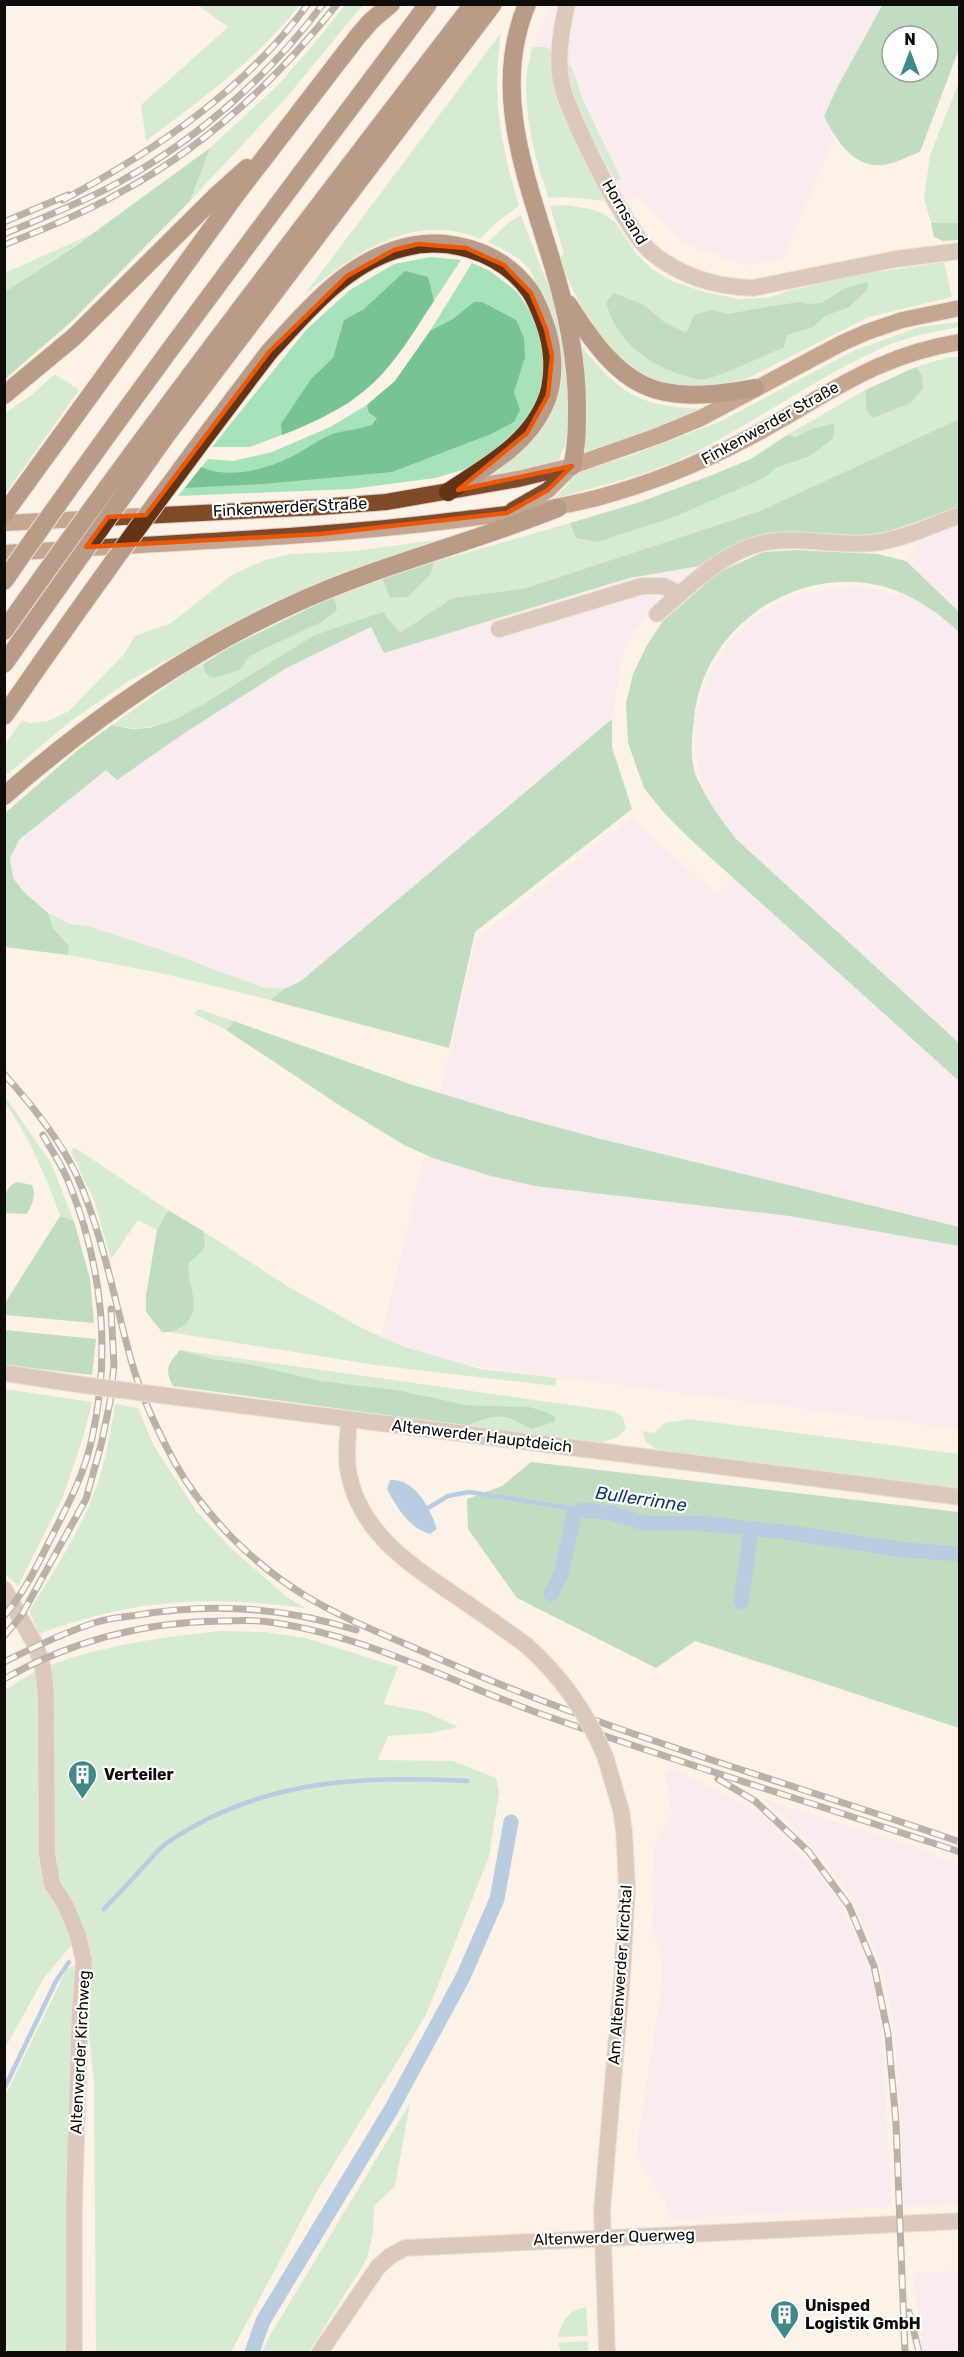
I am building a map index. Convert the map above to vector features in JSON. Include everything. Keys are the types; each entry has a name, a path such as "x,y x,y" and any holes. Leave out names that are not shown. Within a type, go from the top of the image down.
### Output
{"highway":[{"path":"4,514 277,141 358,36 391,4"},
{"path":"4,581 184,331 428,4"},
{"path":"4,631 217,339 473,4"},
{"path":"4,664 168,433 493,4"},
{"path":"527,4 514,53 512,117 522,166 560,290 573,346 577,390 577,436 572,466"},
{"path":"4,395 74,337 216,196 277,141"},
{"path":"4,716 178,471 269,352 329,290 370,261 394,250 418,244 454,245 472,250 504,266 520,279 535,301 550,342 552,368 548,395 527,433 511,450 448,492"},
{"path":"560,290 599,349 612,363 642,385 680,396 699,396 755,388"},
{"path":"4,796 93,723 159,677 214,644 297,602 558,508"}],"main road":[{"name":"Finkenwerder Straße","path":"4,523 320,507 386,501 448,492 572,466 701,418 867,332 902,320 960,308"},
{"name":"Finkenwerder Straße","path":"4,553 331,533 420,525 580,504 667,476 725,450 873,367 915,351 960,342"},
{"name":"Finkenwerder Straße","path":"507,513 548,490 572,466"}],"street":[{"name":"Hornsand","path":"567,4 561,33 562,88 616,204 648,250 665,263 697,278 736,288 753,288 896,259 960,251"},
{"path":"657,614 707,572 736,554 767,542 873,543 960,515"},
{"path":"499,629 642,586 663,586 680,594"},
{"name":"Altenwerder Hauptdeich","path":"4,1373 349,1420 960,1497"},
{"name":"Am Altenwerder Kirchtal","path":"349,1420 348,1474 357,1498 372,1526 396,1553 414,1568 526,1645 566,1687 591,1726 605,1756 622,1821 627,1888 602,2237 606,2352"},
{"name":"Altenwerder Kirchweg","path":"4,1589 36,1646 43,1668 46,1696 47,1854 52,1884 66,1906 78,1936 84,1961 80,2011 74,2208 74,2352"},
{"name":"Altenwerder Querweg","path":"320,2352 378,2267 398,2251 415,2246 960,2221"}],"highlighted area":[{"path":"418,244 466,248 504,265 531,293 546,329 552,356 548,395 527,433 458,490 572,466 548,490 507,513 320,534 86,547 108,517 146,515 269,352 347,276 394,250"}],"shaded area":[{"path":"551,5 909,5 899,24 880,24 880,62 835,138 782,260 746,265 693,247 675,235 651,211 641,197 606,201 532,47"},
{"path":"955,526 959,527 959,1429 496,1369 378,1351 476,939 631,817 717,895 752,859 724,828 707,799 699,774 695,746 695,720 708,676 718,658 731,639 751,619 783,600 802,593 846,587 866,587 897,595 908,559 918,541"},
{"path":"700,566 647,615 630,638 622,655 612,719 301,981 284,989 261,987 176,955 88,926 70,924 48,913 24,892 13,878 10,858 19,841 106,769 117,780 186,732 288,667 372,627 384,653 629,578"},
{"path":"673,1769 755,1810 773,1824 826,1883 864,1950 872,1978 882,2034 892,2207 669,2219 665,2201 640,2163 637,2146 662,1982 662,1959 652,1930 654,1848 658,1837 672,1816 665,1770"},
{"path":"761,1798 917,1848 959,1865 959,2204 904,2207 895,2031 883,1972 850,1897 827,1863 793,1826"},
{"path":"956,2271 960,2278 959,2352 911,2352 922,2336 913,2273"}],"green space":[{"path":"883,4 960,5 959,49 920,152 897,162 883,165 863,162 854,157 840,143 824,116"},
{"path":"198,5 300,5 247,61 146,141 141,105 228,27"},
{"path":"345,5 363,5 286,98 190,201 210,148 279,84"},
{"path":"501,33 497,80 500,121 507,161 519,206 498,221 480,239 455,231 431,230 408,233 385,241 342,265 304,295"},
{"path":"532,47 545,47 554,51 606,201 565,197 549,198 536,156 526,99 527,70"},
{"path":"571,65 583,100 621,179 616,181 580,112 566,67"},
{"path":"959,82 959,223 931,223 924,198 930,155"},
{"path":"210,148 190,201 71,322 5,379 5,292 77,245"},
{"path":"567,205 604,214 616,223 636,253 652,269 672,281 704,292 739,299 768,298 844,277 944,262 952,297 869,317 750,377 722,388 662,387 620,365 590,323 570,284 560,258 564,254 550,206"},
{"path":"521,215 556,306 566,347 569,414 567,441 558,462 491,477 526,446 547,420 555,405 560,373 561,360 557,336 530,270 516,257 488,242 507,224"},
{"path":"931,223 959,223 959,240 943,241 934,237"},
{"path":"92,234 11,289 5,292 5,273"},
{"path":"431,257 461,260 408,340 383,373 349,403 297,429 250,447 212,447 306,330 350,290 394,264"},
{"path":"472,263 490,271 517,292 537,322 545,367 538,397 522,428 500,448 473,467 435,478 351,489 178,496 208,459 233,461 272,452 330,427 367,405 395,381 430,331"},
{"path":"405,271 428,277 434,301 397,356 373,383 349,402 323,417 282,435 281,424 311,379 333,358 344,320 364,309"},
{"path":"868,282 867,290 849,307 825,316 813,327 787,335 784,347 715,377 703,379 679,374 643,356 616,327 606,302 614,293 644,305 664,322 686,333 694,315 711,310 728,314 800,302 822,303 845,288"},
{"path":"474,302 482,302 516,320 524,338 525,357 514,392 520,410 514,422 491,434 392,472 263,484 185,488 201,467 225,473 249,471 273,465 336,433 372,425 377,418 369,413 367,405 395,381 430,331 453,319"},
{"path":"959,322 959,327 902,340 859,359 740,428 676,461 624,480 553,499 575,473 633,455 721,421 853,351 919,327"},
{"path":"581,346 609,377 635,395 665,405 707,409 584,454 586,426"},
{"path":"949,357 959,357 959,419 760,511 526,588 452,598 400,633 383,612 171,721 142,728 112,725 188,671 203,664 205,673 240,670 250,656 322,622 336,610 334,596 382,579 390,598 408,597 431,574 434,562 570,523 576,538 764,478 776,468 810,456 833,439 835,423 811,429 796,437 787,435 865,390 866,409 922,375 916,367"},
{"path":"916,367 922,375 923,389 910,403 873,418 866,409 865,390"},
{"path":"55,374 79,390 5,494 5,413 29,397"},
{"path":"959,419 959,507 890,531 857,537 793,533 700,566 629,578 384,653 371,627 288,667 186,732 117,780 106,770 19,840 10,858 13,878 24,892 48,913 53,928 69,946 68,955 5,947 5,813 79,749 112,725 132,729 149,728 171,721 202,705 315,635 383,612 400,633 452,598 526,588 760,511"},
{"path":"835,423 833,439 810,456 776,468 764,478 671,518 597,542 576,538 570,523 640,502 707,477 751,459 787,435 796,437 811,429"},
{"path":"435,540 267,605 127,682 71,721 5,776 5,744 22,721 31,723 48,721 69,711 124,654 135,636 171,623 232,575 265,560 291,554 355,551"},
{"path":"795,550 878,554 906,561 959,612 959,632 923,604 882,586 849,582 816,585 786,595 758,611 734,632 714,657 701,687 694,719 692,749 694,771 710,802 736,839 959,1043 959,1081 691,840 664,813 644,788 628,743 626,703 633,674 647,645 663,621 719,572 763,552"},
{"path":"434,562 431,574 408,597 390,598 382,579"},
{"path":"334,596 337,610 322,622 250,656 240,670 214,678 205,673 203,664 230,647"},
{"path":"612,719 612,747 632,809 475,932 449,1048 270,1000 284,989 301,981"},
{"path":"48,913 70,924 88,926 176,955 261,987 284,989 270,1000 165,974 68,955 69,946 53,928"},
{"path":"198,1009 234,1021 226,1030 194,1014"},
{"path":"234,1021 410,1084 512,1115 959,1227 959,1246 790,1216 535,1186 491,1176 433,1158 404,1145 342,1107 226,1030"},
{"path":"4,1095 51,1163 74,1221 60,1216 36,1157 5,1102"},
{"path":"74,1147 168,1210 157,1230 138,1220 111,1259 94,1200 71,1152"},
{"path":"17,1182 32,1185 33,1200 27,1214 5,1213 7,1191"},
{"path":"168,1210 203,1231 205,1243 203,1250 189,1263 194,1304 190,1319 179,1329 162,1332 146,1312 146,1295 157,1230"},
{"path":"60,1216 74,1221 90,1279 94,1323 5,1315 5,1303"},
{"path":"203,1231 287,1286 362,1328 404,1347 480,1369 557,1378 555,1386 375,1365 169,1332 180,1329 192,1291 187,1275 189,1263 206,1242"},
{"path":"5,1330 96,1339 92,1375 5,1365"},
{"path":"180,1350 613,1411 623,1417 626,1429 617,1437 601,1443 467,1426 493,1415 515,1420 529,1407 467,1405 397,1390 321,1381"},
{"path":"180,1350 321,1381 397,1390 467,1405 529,1407 555,1417 554,1422 531,1429 513,1420 500,1417 493,1417 467,1426 173,1386 168,1371"},
{"path":"5,1389 92,1402 63,1497 18,1586 5,1574"},
{"path":"115,1404 138,1408 154,1446 197,1512 231,1548 287,1597 305,1608 235,1602 170,1603 106,1613 39,1634 29,1611 66,1550 91,1502 106,1455"},
{"path":"688,1419 959,1454 959,1490 660,1452 645,1441 643,1431 654,1433 665,1423"},
{"path":"531,1462 959,1512 959,1728 695,1641 656,1668 517,1598 468,1529 467,1499 502,1486"},
{"path":"219,1631 265,1632 306,1638 398,1667 383,1704 426,1712 458,1727 430,1733 388,1736 378,1760 453,1761 496,1778 499,1792 489,1857 426,2015 316,2193 231,2352 96,2352 94,2081 78,1937 44,1978 5,2048 5,1690 45,1667 87,1653 153,1639"},
{"path":"76,1965 72,2352 5,2352 4,2098 67,1969"},
{"path":"410,2103 395,2186 374,2206 373,2232 367,2259 309,2352 262,2352 269,2337"},
{"path":"586,2307 588,2336 558,2337 567,2317 580,2308"},
{"path":"588,2341 588,2352 561,2352 558,2343"}],"water":[{"path":"390,1480 407,1484 414,1489 426,1504 437,1529 430,1534 410,1522 399,1510 387,1489"}],"waterway":[{"path":"428,1508 448,1496 469,1492 581,1510"},
{"name":"Bullerrinne","path":"551,1594 561,1574 574,1515 581,1510 612,1513 644,1523 708,1524 792,1533 905,1550 960,1554"},
{"name":"Bullerrinne","path":"741,1602 751,1530"},
{"path":"104,1909 165,1844 203,1821 238,1805 274,1794 349,1781 388,1779 467,1781"},
{"path":"252,2352 263,2321 392,2108 463,1977 497,1899 511,1822"},
{"path":"4,2089 56,1981 69,1962"}],"railway":[{"path":"63,200 132,160 197,116 256,64 308,4"},
{"path":"4,234 107,189 178,145 205,125 256,80 280,56 323,4"},
{"path":"4,245 107,200 182,154 265,85 337,4"},
{"path":"4,222 68,195"},
{"path":"4,1074 44,1122 77,1176 101,1244 135,1373 168,1451 187,1483 215,1520 266,1568 304,1595 336,1612 499,1684 696,1755 960,1842"},
{"path":"4,1616 19,1597 31,1576 81,1475 92,1438 101,1373 100,1309 89,1245 67,1177 43,1135"},
{"path":"4,1636 21,1616 86,1499 110,1402 114,1365 111,1309"},
{"path":"4,1662 61,1635 97,1622 166,1611 248,1609 302,1616 356,1630"},
{"path":"4,1679 55,1654 82,1644 164,1625 192,1622 261,1621 297,1627 367,1646 538,1713 960,1852"},
{"path":"718,1779 755,1801 809,1852 849,1906 874,1966 888,2034 896,2123 905,2352"},
{"path":"909,2312 919,2352"}],"place":[{"name":"Verteiler","path":"83,1800"},
{"name":"Unisped Logistik GmbH","path":"784,2340"}]}
